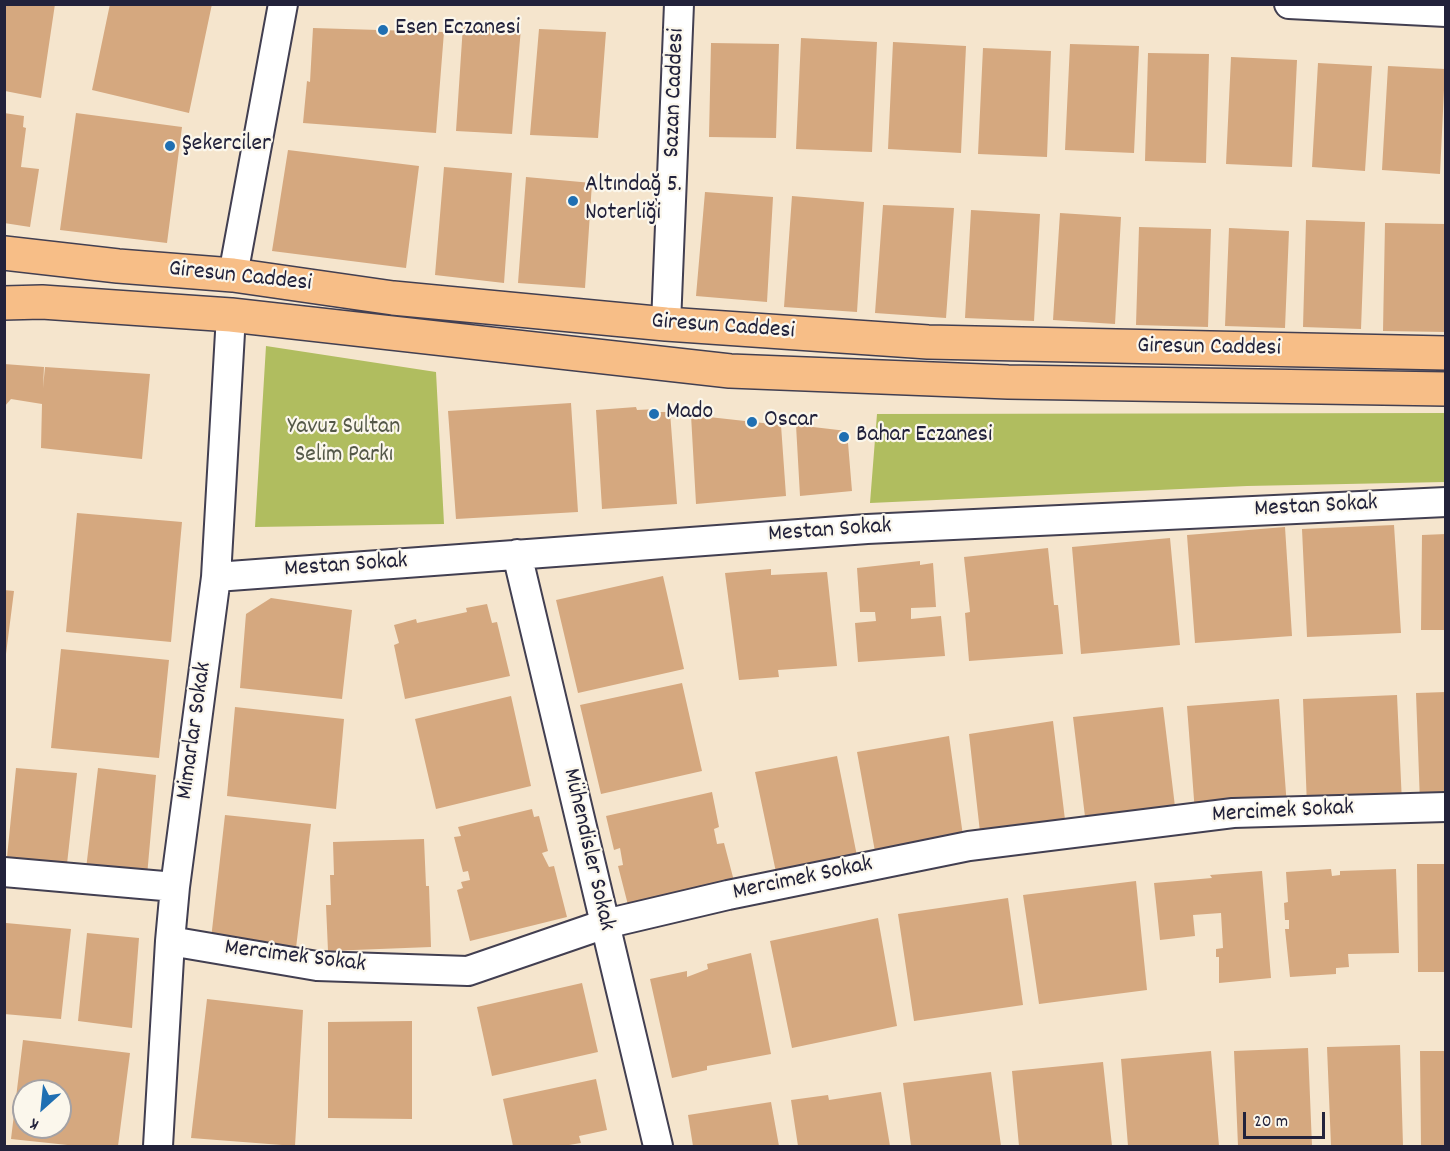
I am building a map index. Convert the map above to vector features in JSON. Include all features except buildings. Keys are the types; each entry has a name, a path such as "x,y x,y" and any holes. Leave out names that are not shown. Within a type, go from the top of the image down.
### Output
{"main road":[{"name":"Giresun Caddesi","path":"4,253 118,266 233,275 393,298 666,324 939,342 1446,353"},
{"name":"Giresun Caddesi","path":"4,303 63,303 231,315 730,371 1020,382 1446,388"}],"street":[{"path":"233,275 283,4"},
{"name":"Sazan Caddesi","path":"666,324 679,4"},
{"path":"1289,4 1446,12"},
{"name":"Mimarlar Sokak","path":"158,1146 175,887 216,577 231,315"},
{"name":"Mestan Sokak","path":"216,577 867,529 1446,502"},
{"name":"Mühendisler Sokak","path":"517,554 658,1146"},
{"name":"Mercimek Sokak","path":"170,940 317,966 468,971 605,924 728,895 969,846 1233,813 1446,807"},
{"path":"4,872 175,887"}],"green space":[{"name":"Yavuz Sultan Selim Parkı","path":"266,346 436,372 444,524 255,527"},
{"path":"1445,413 1445,482 1247,486 870,503 877,414"}],"place":[{"name":"Esen Eczanesi","path":"383,30"},
{"name":"Şekerciler","path":"170,146"},
{"name":"Altındağ 5. Noterliği","path":"573,201"},
{"name":"Mado","path":"654,414"},
{"name":"Oscar","path":"752,422"},
{"name":"Bahar Eczanesi","path":"844,437"}]}
